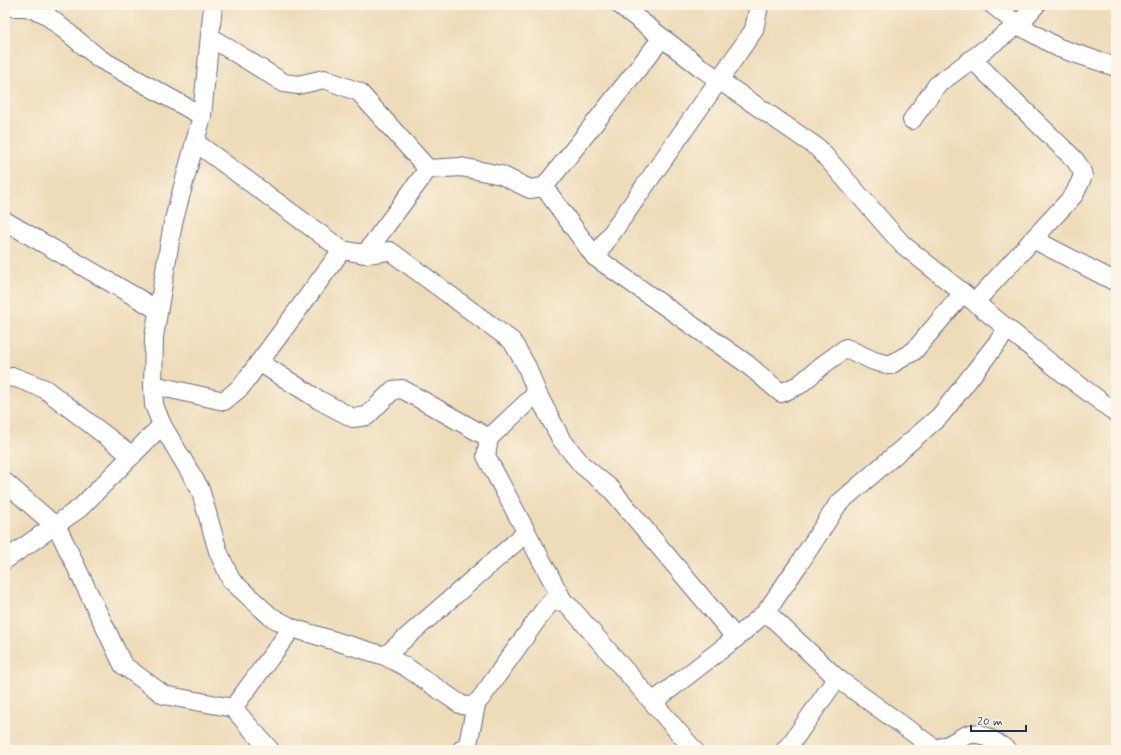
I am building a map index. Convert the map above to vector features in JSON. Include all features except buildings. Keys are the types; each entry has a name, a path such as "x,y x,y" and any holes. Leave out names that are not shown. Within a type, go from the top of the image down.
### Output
{"street":[{"path":"213,5 202,116 173,223 154,337 154,405 162,425 200,489 218,551 231,580 270,616 292,628 385,656 406,667 460,704 468,707 476,705"},
{"path":"620,5 700,68 818,148 902,244 1062,373 1116,413"},
{"path":"595,257 754,30 759,5"},
{"path":"993,5 1018,25 1059,48 1116,67"},
{"path":"912,120 937,85 1018,25 1036,5"},
{"path":"5,7 26,7 44,13 100,59 202,116"},
{"path":"210,37 284,83 298,85 324,79 359,92 428,169"},
{"path":"365,254 428,169 461,167 501,175 530,189 544,187 662,38"},
{"path":"544,187 595,257 747,364 781,393 799,386 824,364 846,348 874,361 890,365 914,351 1033,239 1074,195 1083,176 1081,169 1075,160 972,59"},
{"path":"194,142 342,250 365,254 390,251 512,341 527,367 537,393 561,439 582,465 611,490 736,638"},
{"path":"5,221 158,310"},
{"path":"1033,239 1116,282"},
{"path":"153,385 224,401 241,387 342,250"},
{"path":"653,702 736,638 766,612 838,504 940,416 1008,329"},
{"path":"260,362 319,400 353,418 367,416 393,390 402,389 489,438"},
{"path":"5,378 14,376 45,389 132,456"},
{"path":"537,393 489,438 486,456 563,601 571,608 694,750"},
{"path":"5,560 80,508 162,425"},
{"path":"5,482 54,525 61,535 123,665 164,695 233,708 270,750"},
{"path":"385,656 526,533"},
{"path":"461,750 468,744 476,705 544,610 551,602 563,601"},
{"path":"766,612 837,678 934,748 941,749 962,737 972,734 982,735 1008,750"},
{"path":"233,708 292,628"},
{"path":"794,747 837,678"}]}
